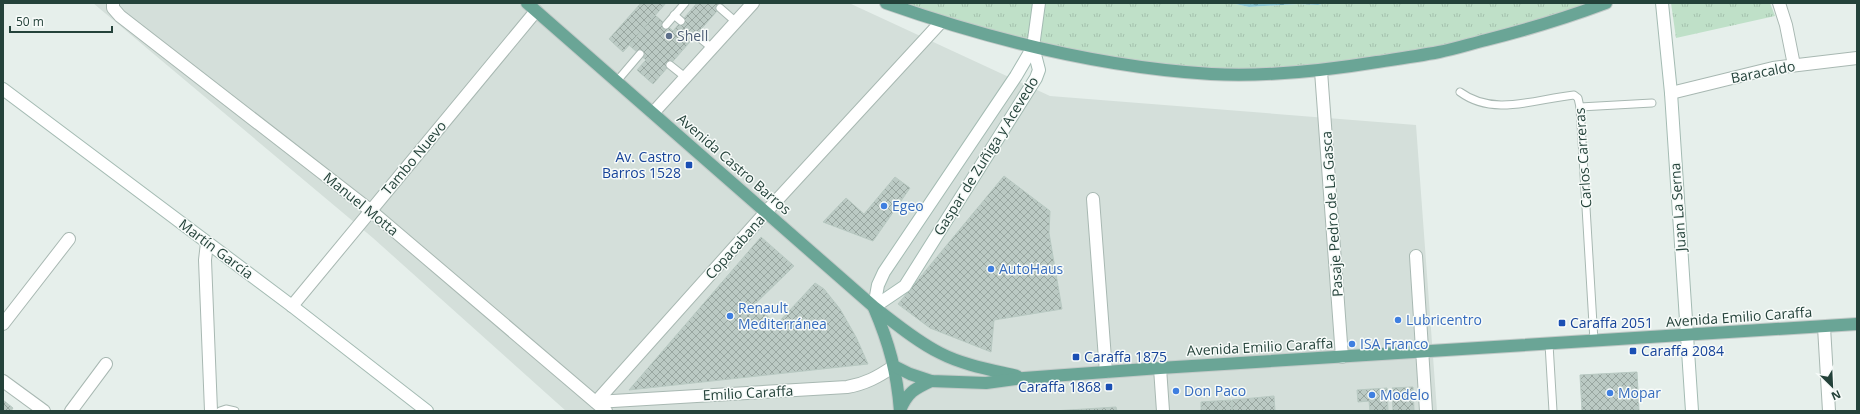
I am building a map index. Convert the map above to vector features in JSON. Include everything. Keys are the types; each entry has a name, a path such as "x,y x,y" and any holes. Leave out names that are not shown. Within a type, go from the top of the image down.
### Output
{"main road":[{"path":"886,3 941,22 1032,47 1125,64 1212,74 1260,74 1321,71 1440,52 1516,32 1606,3"},
{"name":"Avenida Castro Barros","path":"532,7 874,307 889,344 894,366 900,410"},
{"name":"Avenida Emilio Caraffa","path":"874,307 913,337 941,354 969,364 1024,378"},
{"name":"Avenida Emilio Caraffa","path":"894,366 910,374 931,381 986,383 1024,378 1160,368 1687,336 1857,324"},
{"path":"900,410 906,397 913,390 931,381"}],"street":[{"name":"Manuel Motta","path":"113,3 113,8 120,16 370,210 606,411"},
{"path":"653,112 753,3"},
{"path":"1032,47 1036,32 1039,3"},
{"name":"Juan La Serna","path":"1662,3 1671,93 1692,411"},
{"path":"1779,3 1786,25 1794,65"},
{"name":"Tambo Nuevo","path":"292,306 532,7"},
{"name":"Copacabana","path":"596,402 766,212 941,22"},
{"name":"Gaspar de Zuñiga y Acevedo","path":"874,307 878,285 884,272 1016,76 1032,47"},
{"name":"Gaspar de Zuñiga y Acevedo","path":"874,307 904,286 1036,78 1039,70 1032,47"},
{"name":"Baracaldo","path":"1671,93 1773,68 1857,58"},
{"name":"Pasaje Pedro de La Gasca","path":"1321,71 1342,357"},
{"name":"Martín García","path":"3,89 292,306 427,411"},
{"path":"1093,199 1106,372"},
{"path":"3,324 69,239"},
{"path":"207,243 205,260 211,411"},
{"path":"1416,256 1426,411"},
{"path":"1824,327 1829,411"},
{"path":"71,411 106,364"},
{"name":"Emilio Caraffa","path":"596,402 847,387 875,379 894,366"},
{"path":"1160,368 1162,411"},
{"path":"3,381 44,411"}],"lane":[{"path":"666,25 685,3"},
{"path":"720,8 736,22"},
{"path":"674,15 681,22"},
{"path":"696,35 712,48"},
{"path":"617,81 640,54"},
{"path":"670,65 685,77"},
{"name":"Carlos Carreras","path":"1460,92 1479,103 1500,105 1574,95 1578,98 1580,107 1594,341"},
{"path":"1580,107 1652,103"},
{"path":"1549,344 1553,411"},
{"path":"220,411 226,409 235,411"}],"shaded area":[{"path":"93,3 849,3 1050,96 1416,125 1437,411 566,411 373,238"}],"green space":[{"path":"886,3 1231,3 1249,7 1298,4 1318,5 1325,3 1606,3 1516,32 1321,71 1212,74 1033,47"},
{"path":"1671,3 1770,3 1775,16 1676,38"}],"water":[{"path":"1231,3 1325,3 1318,5 1298,4 1249,7"}],"building":[{"path":"641,3 666,3 623,52 609,39"},
{"path":"697,3 724,3 653,84 637,70 646,60 629,45 655,15 673,31"},
{"name":"AutoHaus","path":"1004,176 1050,211 1049,233 1062,309 994,320 991,352 930,328 898,304"},
{"name":"Egeo","path":"895,177 910,188 873,241 823,222 846,198 864,214"},
{"name":"Renault Mediterránea","path":"761,237 794,266 754,305 777,324 815,283 824,289 840,309 856,337 868,364 629,390"},
{"name":"Mopar","path":"1637,372 1639,411 1582,411 1580,375"},
{"path":"1413,387 1414,411 1393,411 1392,388"},
{"name":"Modelo","path":"1387,388 1388,411 1370,411 1369,401 1358,402 1357,390"},
{"path":"1274,396 1275,411 1232,411 1232,400"},
{"path":"3,400 13,408 11,411 3,411"},
{"path":"1231,400 1232,411 1201,411 1201,402"},
{"path":"1116,407 1117,411 1053,411"}],"place":[{"name":"Shell","path":"669,36"},
{"name":"Av. Castro Barros 1528","path":"689,165"},
{"name":"Egeo","path":"884,206"},
{"name":"AutoHaus","path":"991,269"},
{"name":"Renault Mediterránea","path":"730,316"},
{"name":"Lubricentro","path":"1398,320"},
{"name":"Caraffa 2051","path":"1562,323"},
{"name":"ISA Franco","path":"1352,344"},
{"name":"Caraffa 2084","path":"1633,351"},
{"name":"Caraffa 1875","path":"1076,357"},
{"name":"Caraffa 1868","path":"1109,387"},
{"name":"Don Paco","path":"1176,391"},
{"name":"Mopar","path":"1610,393"},
{"name":"Modelo","path":"1372,395"}]}
